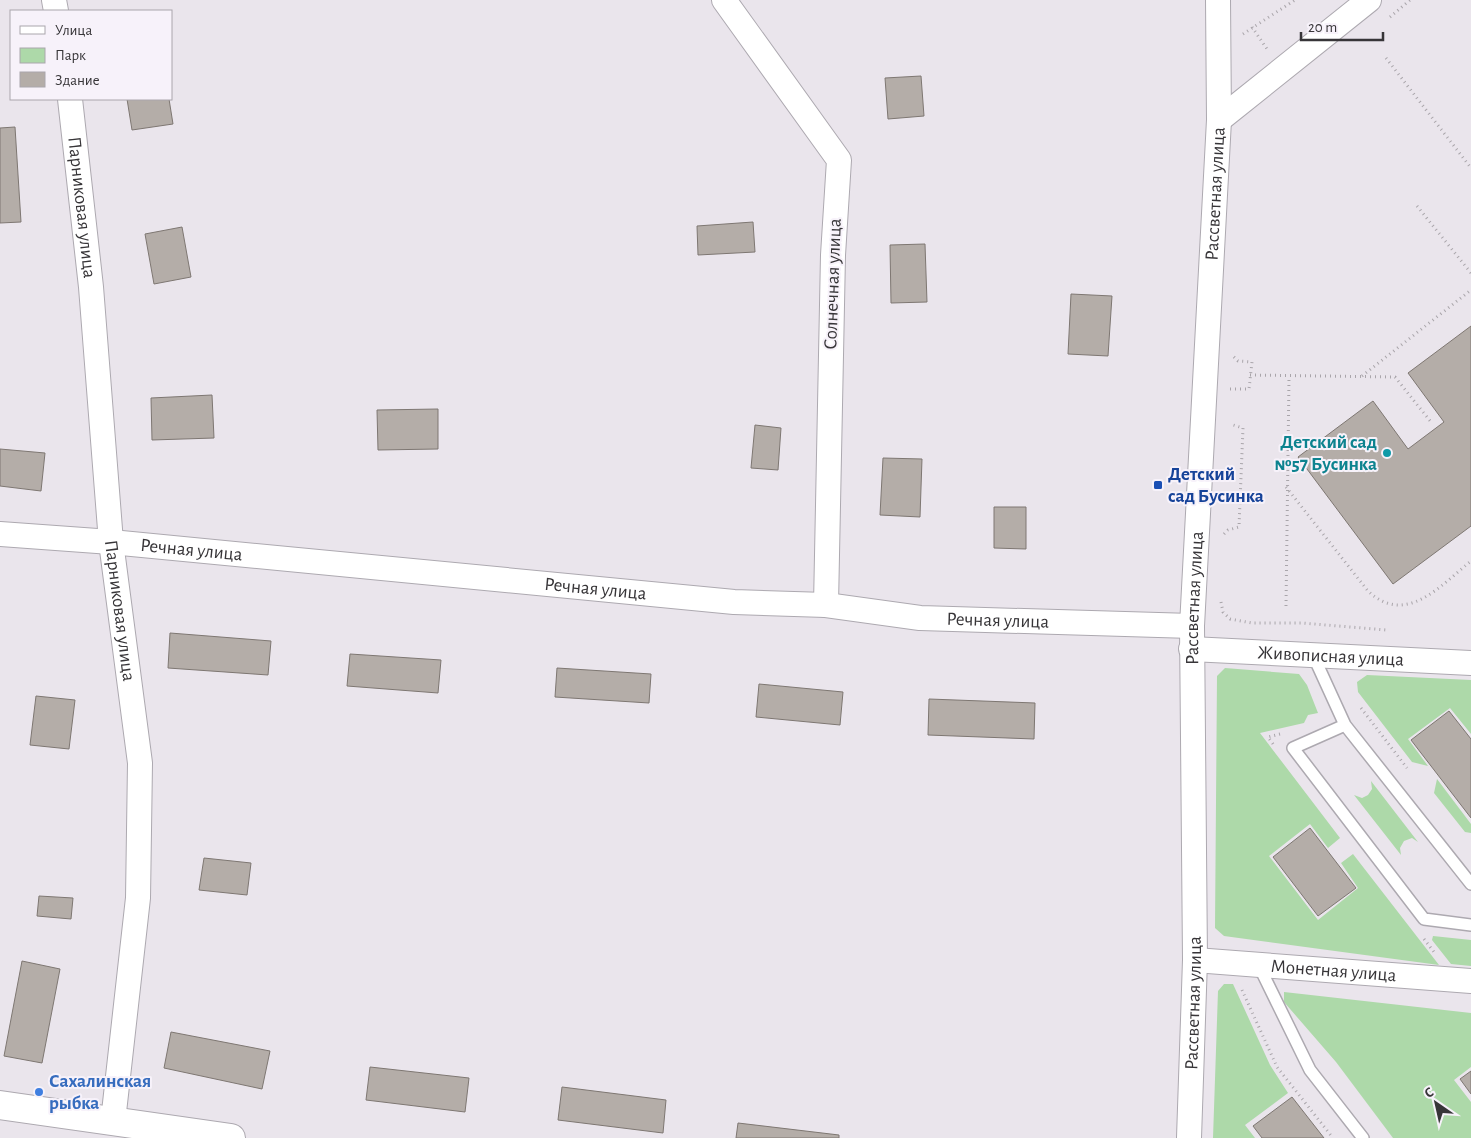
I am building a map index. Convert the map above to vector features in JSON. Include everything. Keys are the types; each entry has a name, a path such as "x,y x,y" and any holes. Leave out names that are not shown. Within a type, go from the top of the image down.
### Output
{"street":[{"name":"Солнечная улица","path":"724,0 839,160 834,255 826,605"},
{"path":"1219,120 1369,0"},
{"name":"Рассветная улица","path":"1189,1138 1195,960 1191,649 1219,120 1218,11"},
{"name":"Парниковая улица","path":"70,100 91,286 111,542 140,763 138,898 113,1121"},
{"name":"Речная улица","path":"0,534 111,542 734,602 826,605 920,618 1192,626"},
{"name":"Живописная улица","path":"1191,649 1471,663"},
{"name":"Монетная улица","path":"1195,960 1471,982"},
{"path":"0,1104 231,1138"}],"lane":[{"path":"1313,655 1345,726 1471,884"},
{"path":"1345,726 1293,748 1424,919 1471,925"},
{"path":"1259,966 1310,1070 1363,1138"}],"path":[{"path":"1218,11 1243,34 1295,0"},
{"path":"1383,23 1410,0"},
{"path":"1386,58 1471,168"},
{"path":"1417,206 1471,273"},
{"path":"1362,376 1471,290"},
{"path":"1226,393 1230,389 1249,389 1252,362 1238,361 1229,354"},
{"path":"1250,375 1395,377 1431,422"},
{"path":"1286,606 1286,487 1289,377"},
{"path":"1222,536 1228,530 1239,527 1240,507 1243,428 1231,426 1227,422"},
{"path":"1286,487 1368,591 1385,602 1402,606 1417,602 1471,561"},
{"path":"1219,597 1223,612 1230,619 1252,623 1302,623"},
{"path":"1268,737 1284,733"},
{"path":"1239,984 1277,1066 1333,1138"}],"green space":[{"path":"1225,668 1299,674 1307,685 1318,713 1308,715 1304,723 1260,733 1340,838 1328,848 1310,824 1269,856 1318,920 1358,888 1341,863 1353,854 1439,965 1224,936 1215,928 1217,676"},
{"path":"1367,675 1471,680 1471,734 1450,708 1408,739 1428,766 1412,762 1358,692 1357,682"},
{"path":"1437,779 1471,824 1471,833 1465,832 1434,793"},
{"path":"1371,781 1418,842 1412,838 1404,841 1400,848 1401,855 1354,795 1362,798 1368,795 1372,789"},
{"path":"1433,936 1471,940 1471,966 1451,964 1432,940"},
{"path":"1224,984 1233,984 1270,1065 1288,1093 1245,1125 1255,1138 1213,1138 1218,991"},
{"path":"1284,992 1471,1013 1471,1067 1454,1080 1471,1102 1471,1138 1393,1138 1336,1062 1284,1002"}],"building":[{"path":"921,76 924,116 888,119 885,78"},
{"path":"127,100 169,100 173,124 132,130"},
{"path":"15,127 21,222 0,223 0,128"},
{"path":"753,222 755,252 698,255 697,226"},
{"path":"182,227 191,277 154,284 145,234"},
{"path":"925,244 927,302 891,303 890,245"},
{"path":"1071,294 1112,296 1108,356 1068,354"},
{"name":"Детский сад №57 Бусинка","path":"1471,326 1471,526 1393,584 1298,457 1373,401 1408,449 1444,422 1408,373"},
{"path":"212,395 214,438 152,440 151,398"},
{"path":"438,409 438,449 378,450 377,410"},
{"path":"755,425 781,428 778,470 751,468"},
{"path":"0,449 45,453 41,491 0,486"},
{"path":"883,458 922,459 920,517 880,515"},
{"path":"994,507 1026,507 1026,549 994,548"},
{"path":"170,633 271,641 268,675 168,668"},
{"path":"350,654 441,660 438,693 347,686"},
{"path":"557,668 651,674 649,703 555,697"},
{"path":"759,684 843,692 840,725 756,717"},
{"path":"36,696 75,700 69,749 30,745"},
{"path":"929,699 1035,703 1034,739 928,735"},
{"path":"1449,711 1471,739 1471,818 1411,740"},
{"path":"1310,828 1356,888 1318,916 1273,857"},
{"path":"204,858 251,863 247,895 199,890"},
{"path":"39,896 73,898 71,919 37,916"},
{"path":"22,961 60,969 42,1063 4,1056"},
{"path":"171,1032 270,1051 262,1089 164,1068"},
{"path":"370,1067 469,1078 465,1112 366,1100"},
{"path":"1471,1071 1471,1094 1460,1079"},
{"path":"562,1087 666,1100 663,1133 558,1120"},
{"path":"1292,1097 1324,1138 1262,1138 1253,1126"},
{"path":"738,1123 839,1135 839,1138 736,1138"}],"place":[{"name":"Детский сад №57 Бусинка","path":"1387,453"},
{"name":"Детский сад Бусинка","path":"1158,485"},
{"name":"Сахалинская рыбка","path":"39,1092"}]}
